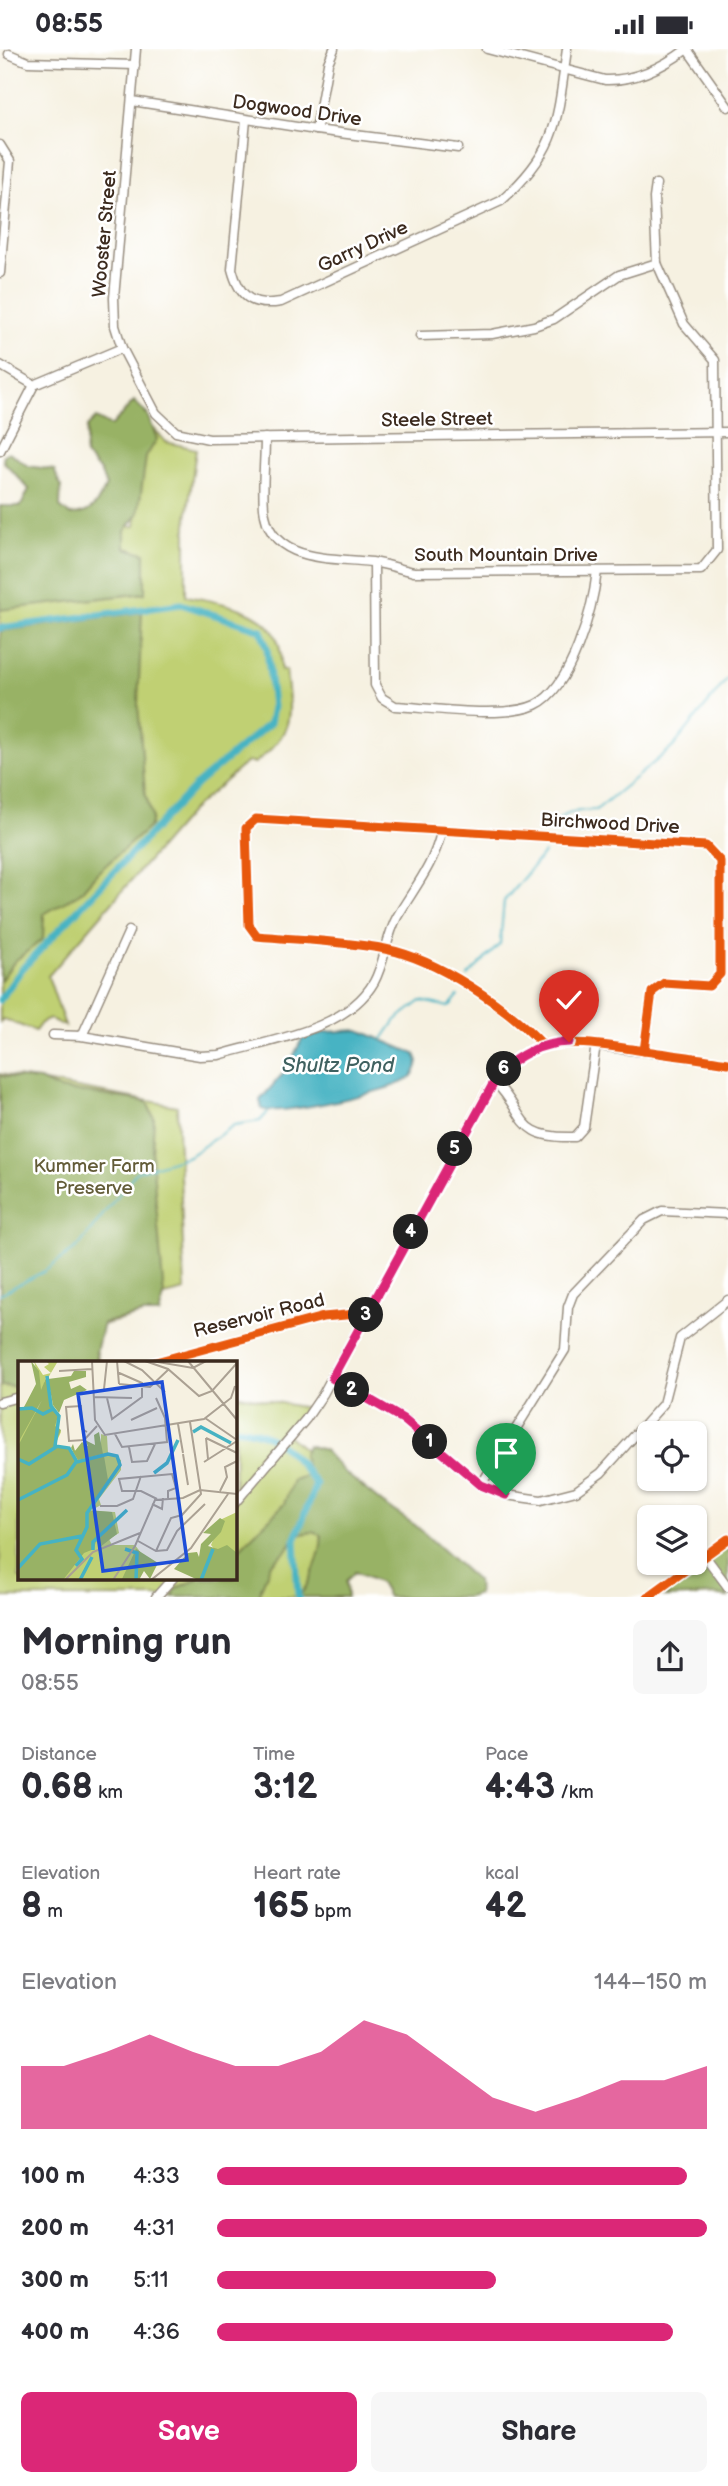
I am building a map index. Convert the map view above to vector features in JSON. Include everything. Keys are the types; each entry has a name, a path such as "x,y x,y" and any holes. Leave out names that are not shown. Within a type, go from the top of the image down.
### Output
{"street":[{"name":"Wooster Street","path":"136,49 114,298 115,326 122,348 156,413"},
{"path":"316,130 328,63 334,49"},
{"path":"486,49 605,80 619,81 668,63 687,49 728,107"},
{"name":"Garry Drive","path":"246,120 232,269 236,284 247,298 264,305 281,302 500,201 526,179 542,157 559,106 567,49"},
{"path":"9,54 28,62 135,65"},
{"name":"Dogwood Drive","path":"132,101 246,120 458,148"},
{"path":"0,145 10,161 0,273"},
{"path":"420,335 492,334 534,326 554,319 619,275 657,263 654,198 656,184"},
{"name":"South Mountain Drive","path":"265,438 264,510 279,541 308,558 374,563 414,572 701,570 717,550 715,360 684,324 657,263"},
{"path":"0,450 34,384 122,348"},
{"path":"0,365 34,384"},
{"name":"Steele Street","path":"156,413 176,432 192,437 728,432"},
{"path":"374,563 375,685 382,698 395,706 510,712 537,705 558,684 576,652 597,571"},
{"name":"Birchwood Drive","path":"386,950 257,936 248,925 246,828 256,819 706,846 720,861 720,974 709,986 664,983 653,992 644,1051"},
{"path":"52,1035 82,1035 200,1056 219,1055 308,1029 349,1011 374,981 396,919 436,857 441,832"},
{"path":"82,1035 129,931"},
{"path":"386,950 428,964 499,1006 544,1046"},
{"path":"236,1502 306,1419 332,1378 494,1081 510,1063 544,1046 569,1042 728,1063"},
{"path":"494,1081 527,1128 542,1134 575,1137 584,1127 596,1044"},
{"path":"481,1485 565,1350 568,1307 573,1294 644,1220 662,1211 728,1214"},
{"path":"332,1378 403,1419 481,1485 506,1495 541,1500 576,1491 601,1473 663,1404 680,1338 728,1300"},
{"name":"Reservoir Road","path":"159,1361 314,1319 368,1313"},
{"path":"0,1402 18,1397"},
{"path":"707,1555 728,1539"},
{"path":"707,1559 728,1588 727,1597"},
{"path":"648,1597 679,1575"},
{"path":"156,1597 171,1580"}],"green space":[{"path":"134,401 147,414 157,439 146,457 138,514 125,531 125,548 145,553 145,593 0,610 0,506 21,506 29,489 3,461 4,455 9,452 28,466 54,470 61,486 60,507 70,515 89,511 97,503 106,486 100,471 85,455 87,427 96,418 111,426"},
{"path":"148,422 166,442 196,449 186,526 186,596 237,607 270,627 279,645 281,670 286,670 289,700 287,723 284,732 268,752 255,763 247,762 193,809 48,976 65,1026 50,1019 41,1023 35,1031 3,1019 0,1022 0,528 135,526"},
{"path":"142,612 138,704 145,792 152,817 150,826 97,873 80,893 44,914 43,939 15,961 0,981 0,631"},
{"name":"Kummer Farm Preserve","path":"0,1074 177,1106 185,1291 144,1301 146,1313 91,1328 99,1361 18,1361 18,1580 236,1580 236,1394 306,1408 286,1434 350,1487 333,1545 334,1597 0,1597"},
{"name":"Kummer Farm Preserve","path":"0,1076 40,1080 58,1089 147,1102 154,1118 152,1155 164,1297 159,1314 142,1314 103,1323 96,1352 97,1361 18,1361 18,1387 1,1386"},
{"path":"307,1445 324,1450 343,1471 382,1503 415,1525 477,1581 478,1594 468,1597 388,1597 380,1583 355,1572 346,1581 347,1597 298,1597 318,1558 321,1535 313,1532 296,1535 287,1550 270,1565 258,1597 173,1597 176,1589 195,1580 236,1580 236,1552 284,1504 293,1480 309,1475 303,1456"},
{"path":"728,1545 728,1597 664,1597 691,1575 707,1575 707,1562"}],"water":[{"name":"Shultz Pond","path":"359,1030 415,1054 418,1061 412,1075 381,1090 334,1101 271,1111 262,1109 260,1100 287,1069 302,1039 326,1032"}],"waterway":[{"path":"0,628 181,604 261,630 267,648 273,707 270,723 197,784 22,969 0,1000"},
{"path":"549,829 570,813 596,810 673,747 728,678"},
{"path":"468,976 500,944 504,901 544,853"},
{"path":"383,1039 396,1020 421,1001 449,1007 458,996"},
{"path":"0,1294 45,1271 78,1247 136,1172 189,1156 234,1125 260,1121 268,1112"},
{"path":"236,1428 261,1433 282,1445 316,1484 295,1540 298,1597"}],"cycle path":[{"path":"544,1046 511,1016 471,987 405,954 354,944 257,936 249,925 246,828 256,819 706,846 720,861 720,974 709,986 664,983 652,992 644,1051"},
{"path":"159,1361 323,1317 368,1313 488,1090 503,1071 534,1049 570,1043 589,1044 728,1063"},
{"path":"648,1597 728,1539"}],"route":[{"path":"506,1495 481,1485 403,1419 332,1378 497,1077 510,1063 525,1053 548,1044 569,1042"}]}
